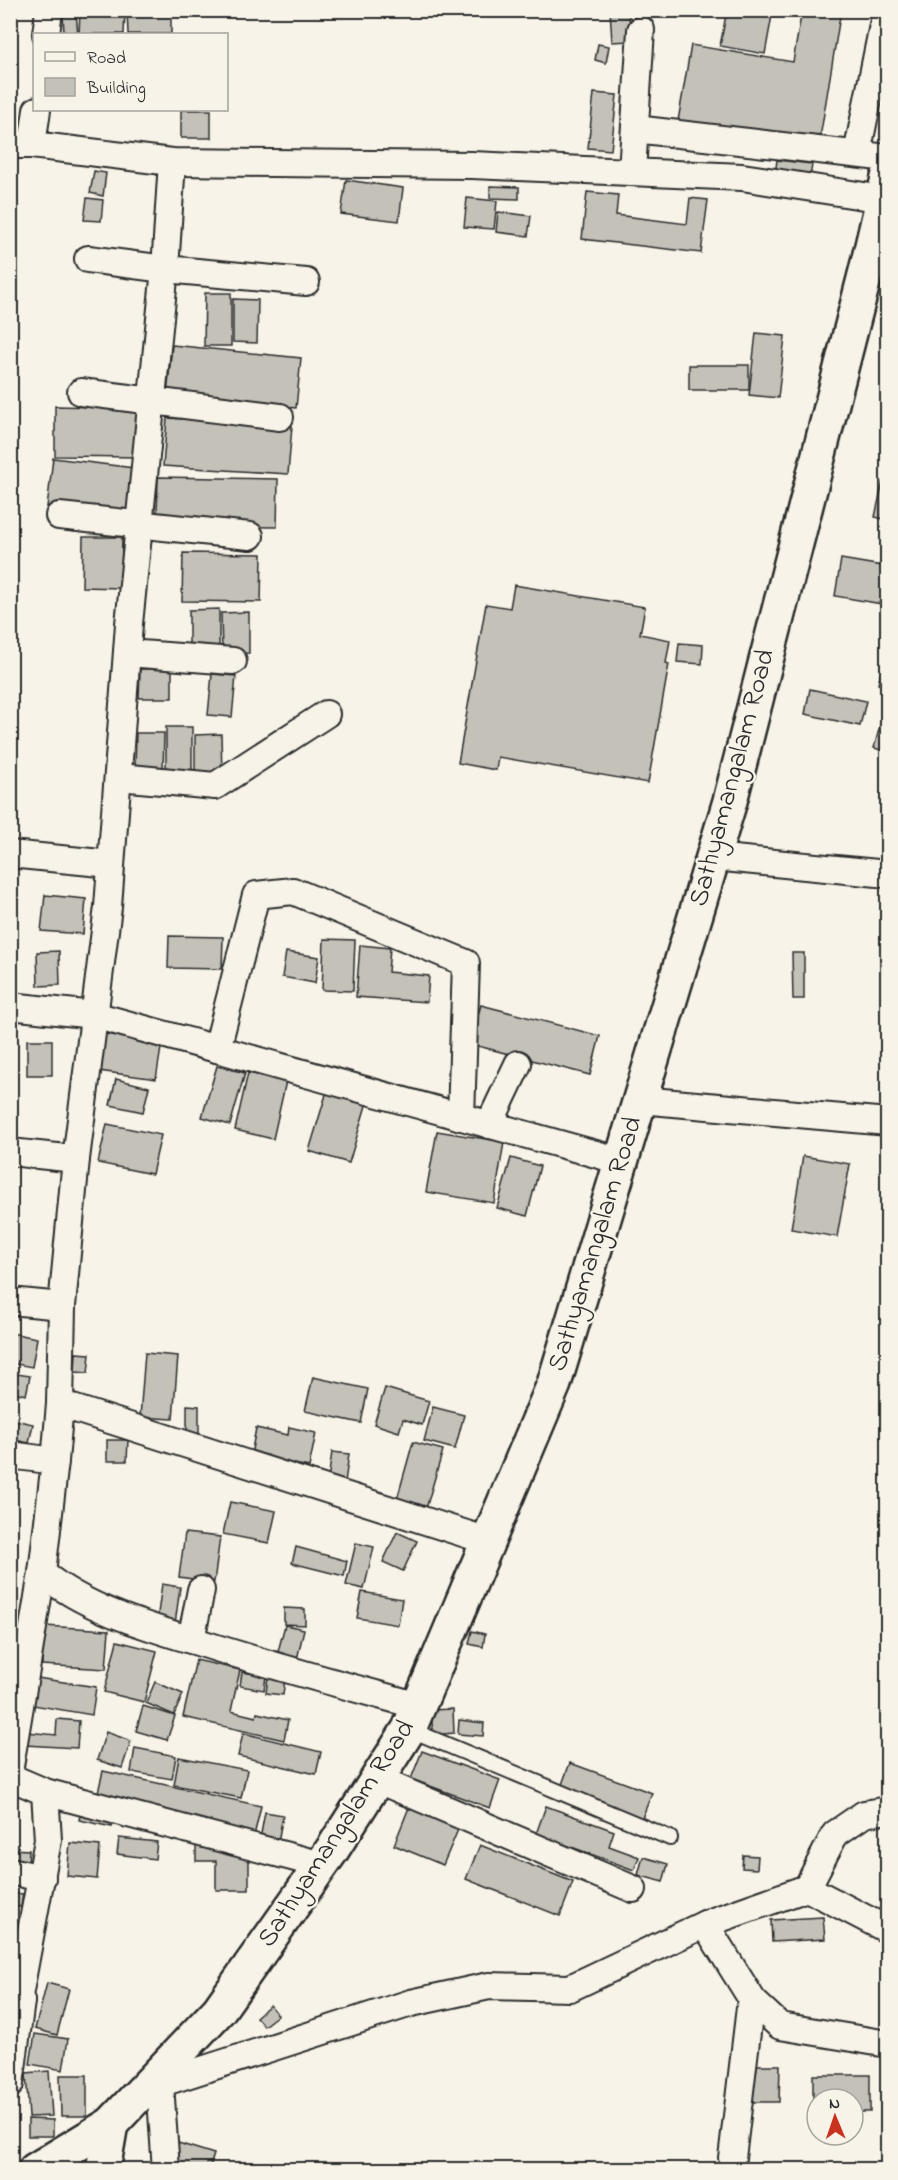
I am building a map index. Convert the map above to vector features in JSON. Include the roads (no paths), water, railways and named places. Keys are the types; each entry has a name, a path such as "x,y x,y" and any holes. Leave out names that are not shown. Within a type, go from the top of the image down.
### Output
{"main road":[{"name":"Sathyamangalam Road","path":"35,2169 111,2124 153,2086 219,2010 322,1865 378,1780 414,1717 554,1384 730,801 879,252 885,189"},
{"path":"103,2169 111,2124"}],"street":[{"path":"46,33 49,10"},
{"path":"857,154 886,10"},
{"path":"633,172 641,30"},
{"path":"37,111 21,145 172,162 471,165 741,177 885,189"},
{"path":"635,129 888,158"},
{"path":"10,1766 42,1573 55,1461 60,1404 62,1306 76,1159 111,864 127,652 165,269 172,162"},
{"path":"88,259 165,269 306,282"},
{"path":"81,392 280,417"},
{"path":"59,516 250,536"},
{"path":"127,652 233,661"},
{"path":"119,777 215,786 326,714"},
{"path":"10,854 111,864"},
{"path":"713,857 888,874"},
{"path":"217,1049 256,895 293,891 466,963 461,1117"},
{"path":"10,1006 94,1015 621,1161"},
{"path":"489,1125 518,1064"},
{"path":"640,1100 888,1122"},
{"path":"10,1152 76,1159"},
{"path":"10,1301 62,1306"},
{"path":"60,1404 488,1541"},
{"path":"10,1455 55,1461"},
{"path":"42,1573 61,1589 114,1613 287,1670 414,1717"},
{"path":"191,1640 201,1590"},
{"path":"10,1777 45,1792 322,1865"},
{"path":"378,1780 633,1889"},
{"path":"10,2085 16,2000 19,1996 48,1840 45,1792"},
{"path":"166,2169 153,2086 411,2003 489,1986 570,1988 705,1924 807,1888 835,1834 864,1814 888,1810"},
{"path":"10,1871 42,1878"},
{"path":"807,1888 888,1930"},
{"path":"705,1924 752,1999 780,2026 888,2044"},
{"path":"732,2158 752,1999"}],"lane":[{"path":"414,1717 670,1838"}]}
